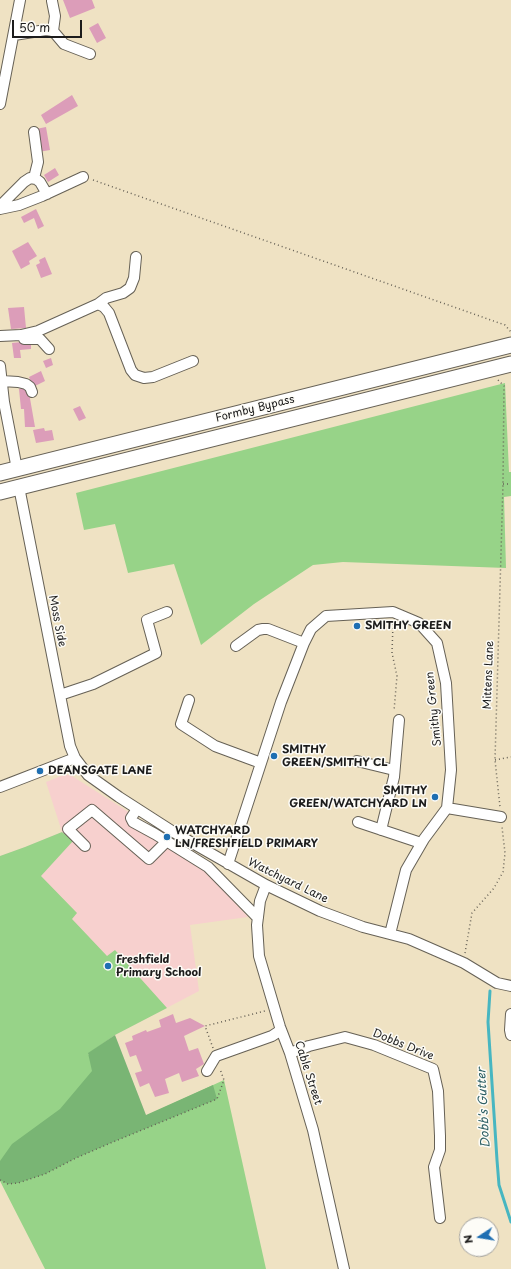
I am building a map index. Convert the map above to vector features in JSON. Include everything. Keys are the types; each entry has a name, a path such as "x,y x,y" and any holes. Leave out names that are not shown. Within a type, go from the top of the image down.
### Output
{"highway":[{"name":"Formby Bypass","path":"0,473 511,345"},
{"name":"Formby Bypass","path":"0,492 511,364"}],"street":[{"path":"0,104 20,0"},
{"path":"52,0 55,16 53,31"},
{"path":"14,36 46,30 53,31 64,44 90,54"},
{"path":"34,132 38,162 34,178"},
{"path":"0,208 19,205 48,194 83,177"},
{"path":"0,208 28,179 34,178 40,182 48,194"},
{"path":"0,336 21,335 38,331 98,304 106,298 123,293 130,288 134,278 136,257"},
{"path":"98,304 104,307 108,312 131,370 135,375 144,378 153,377 193,361"},
{"path":"0,342 38,339 43,341 49,349"},
{"path":"0,366 2,399 17,468"},
{"path":"2,381 26,384 30,387 32,392"},
{"name":"Moss Side","path":"19,487 70,746 75,758"},
{"path":"60,695 93,684 156,653 147,620 167,612"},
{"name":"Smithy Green","path":"228,864 281,702 304,643 311,629 326,616 393,612 419,623 437,642 446,683 451,770 447,808"},
{"path":"236,646 258,630 263,629 268,629 304,643"},
{"path":"189,700 181,724 215,746 261,763"},
{"path":"381,830 394,776 399,720"},
{"path":"0,787 75,758"},
{"name":"Watchyard Lane","path":"75,758 88,775 136,808 175,833 266,885 320,911 363,927 408,939 464,963 497,982 511,986"},
{"path":"357,762 394,770"},
{"path":"136,808 131,818 133,822 208,867 258,918"},
{"path":"390,934 406,870 421,843 447,808 501,817"},
{"path":"85,846 68,829 92,810 149,858 166,842"},
{"path":"358,822 421,843"},
{"name":"Cable Street","path":"266,885 260,901 258,918 259,956 274,1009 290,1053 314,1130 344,1269"},
{"path":"511,1014 511,1035"},
{"path":"206,1071 216,1056 272,1036 281,1030"},
{"name":"Dobbs Drive","path":"290,1053 309,1046 345,1037 374,1045 433,1069 438,1091 440,1150 434,1167 440,1218"}],"path":[{"path":"83,177 505,326 511,332"},
{"name":"Mittens Lane","path":"464,963 472,913 494,888 503,872 505,853 495,760 503,484 504,386 496,378"},
{"path":"503,484 511,484"},
{"path":"393,612 392,653 397,676 393,717 399,720"},
{"path":"495,760 511,756"},
{"path":"0,1180 8,1184 18,1183 46,1174 76,1158 217,1100 224,1080 205,1026 274,1009"}],"shaded area":[{"name":"Freshfield Primary School","path":"64,775 72,776 207,862 202,867 248,917 190,925 199,991 115,1035 146,1115 0,856 62,832 46,782"}],"green space":[{"path":"505,383 509,472 511,472 511,496 504,497 506,568 343,562 313,565 254,604 201,645 174,564 128,573 115,524 84,530 76,493"},
{"path":"62,832 73,841 41,876 77,913 72,919 107,956 115,950 167,1008 115,1035 88,1054 139,1119 224,1080 266,1269 45,1269 0,1181 0,856"},
{"path":"115,1035 146,1115 213,1085 217,1099 76,1158 45,1174 18,1183 8,1184 0,1180 0,1161 12,1144 60,1109 92,1071 88,1053"}],"building":[{"path":"63,0 92,0 95,8 70,18"},
{"path":"98,23 106,38 97,43 89,28"},
{"path":"72,95 78,106 46,124 41,115"},
{"path":"46,127 50,150 38,152 36,129"},
{"path":"55,168 59,175 48,182 44,175"},
{"path":"36,209 44,226 38,229 34,218 24,223 21,217"},
{"path":"28,242 37,256 29,261 30,264 21,269 12,251"},
{"path":"45,257 52,274 41,278 36,265 40,263 39,260"},
{"path":"24,307 26,328 11,329 8,308"},
{"path":"31,341 31,349 20,350 21,358 14,358 12,343"},
{"path":"51,358 53,365 46,368 43,361"},
{"path":"41,371 45,381 33,387 29,377"},
{"path":"28,387 35,427 25,427 24,409 21,409 19,389"},
{"path":"80,406 86,418 79,421 73,409"},
{"path":"44,428 45,431 52,430 54,440 36,443 33,430"},
{"path":"173,1014 176,1023 190,1018 205,1026 184,1036 189,1051 198,1048 204,1064 196,1069 199,1076 182,1082 179,1073 165,1079 169,1093 155,1097 149,1083 140,1087 135,1073 142,1071 136,1055 130,1057 125,1043 133,1040 132,1036 146,1030 147,1032 161,1027 159,1020"}],"waterway":[{"name":"Dobb's Gutter","path":"490,991 488,1022 499,1185 511,1222"}],"place":[{"name":"SMITHY GREEN","path":"357,626"},
{"name":"SMITHY GREEN/SMITHY CL","path":"274,756"},
{"name":"DEANSGATE LANE","path":"40,771"},
{"name":"SMITHY GREEN/WATCHYARD LN","path":"435,797"},
{"name":"WATCHYARD LN/FRESHFIELD PRIMARY","path":"167,837"},
{"name":"Freshfield Primary School","path":"108,966"}]}
